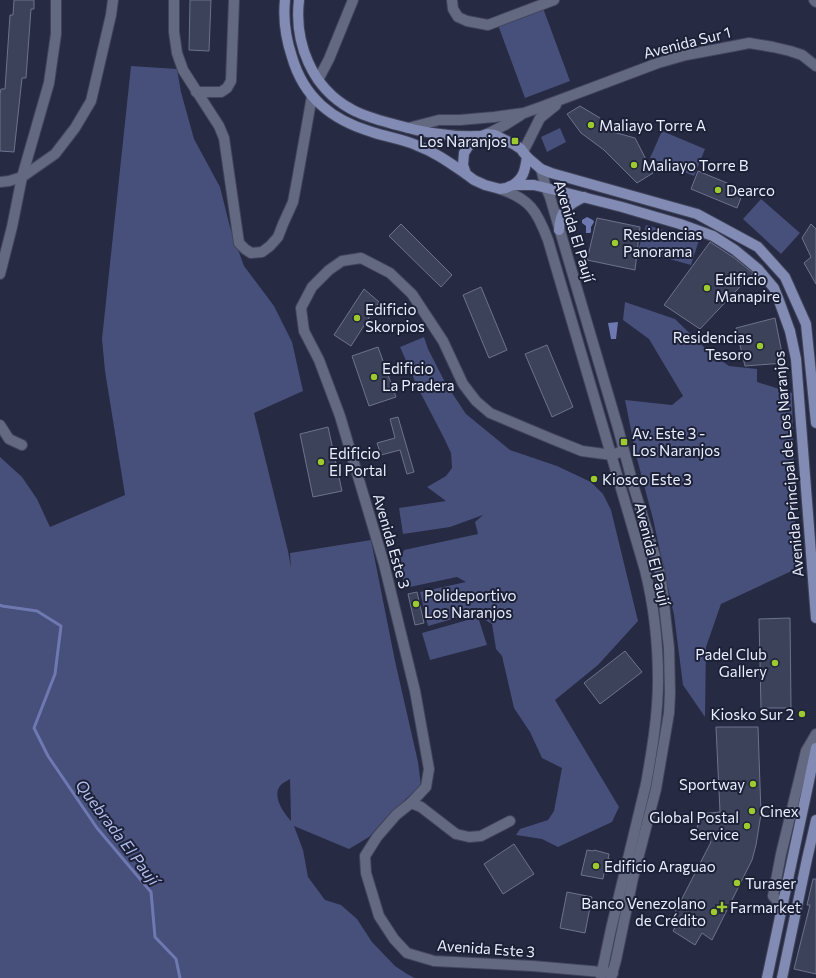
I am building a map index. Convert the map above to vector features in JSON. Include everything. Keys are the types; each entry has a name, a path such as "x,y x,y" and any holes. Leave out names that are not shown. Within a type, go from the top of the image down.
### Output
{"main road":[{"path":"285,0 286,37 294,66 304,87 329,112 364,129 407,141 427,149 474,180 500,189"},
{"name":"Avenida Principal de Los Naranjos","path":"298,0 301,43 311,70 330,94 352,110 383,122 443,135 499,136 515,145 540,169 697,214 758,247 786,277 806,324 816,423"},
{"path":"466,174 463,165 464,153 474,138 483,135"},
{"path":"513,186 522,177 525,168 525,154"},
{"name":"Avenida Principal de Los Naranjos","path":"500,189 513,186 534,185 584,197 680,224 713,236 735,250 758,269 774,288 790,331 796,359 816,618"},
{"path":"559,230 559,222 566,208 584,197"},
{"path":"767,978 816,748"},
{"path":"782,978 816,820"}],"street":[{"path":"0,274 12,227 22,177 48,83 56,34 56,0"},
{"path":"0,182 22,177 55,154 75,128 91,101 113,0"},
{"path":"174,0 174,32 177,53 183,70 219,126 224,138 239,243 251,253 262,252 278,237 293,202 312,96"},
{"path":"196,92 221,92 227,88 231,81 234,0"},
{"path":"318,80 329,58 353,0"},
{"path":"452,0 453,9 458,17 467,21 488,25 554,0"},
{"name":"Avenida Sur 1","path":"408,128 439,120 487,118 524,113 658,63 686,55 749,44 790,51 802,55 816,66"},
{"name":"Avenida Sur 1","path":"525,154 540,118 566,98"},
{"name":"Avenida Sur 1","path":"483,135 505,125 524,113"},
{"name":"Avenida El Paují","path":"540,169 550,197 618,428 623,451 659,569 668,633 670,662 669,713 656,789 633,878 612,976"},
{"name":"Avenida El Paují","path":"500,189 510,192 525,201 537,213 548,240 645,570 649,586 656,636 658,681 655,721 646,784 611,929 602,975"},
{"name":"Avenida Este 3","path":"612,976 533,966 434,960 407,953 394,939 380,916 366,872 365,856 377,837 396,815 426,788 429,769 415,691 384,564 340,416 319,360 304,331 301,308 312,287 329,270 342,261 361,258 390,273 412,294 443,341 463,384 476,401 490,412 552,440 582,451 612,455 623,451"},
{"path":"0,425 8,439 22,445"},
{"path":"782,906 773,896 781,854 806,751 816,734"},
{"path":"411,803 421,807 456,834 468,837 481,836 510,821"}],"shaded area":[{"path":"543,8 570,81 525,98 498,25"},
{"path":"131,66 177,69 181,92 194,139 220,187 230,227 244,266 274,306 292,342 303,391 254,413 291,568 290,553 371,540 395,661 418,762 421,785 385,819 369,837 349,849 294,826 303,850 308,877 325,900 341,905 357,919 372,942 395,966 415,978 0,978 0,457 22,477 37,499 50,527 125,495 105,371 102,339","holes":["290,779 291,821 280,805 277,795 280,786"]},
{"path":"560,128 566,142 547,152 541,137"},
{"path":"662,131 705,149 694,176 650,158"},
{"path":"761,199 800,233 781,254 743,219"},
{"path":"587,217 594,222 590,233 586,233 586,226 582,223 582,220"},
{"path":"646,225 699,240 691,265 638,250"},
{"path":"625,302 675,319 709,352 729,366 757,369 757,382 792,393 796,569 721,604 706,647 705,717 683,685 674,615 653,519 636,455 625,400 672,405 683,396 649,339 623,320"},
{"path":"618,322 616,339 611,339 608,323"},
{"path":"424,337 428,349 446,384 466,414 510,450 557,466 591,482 603,494 611,510 638,621 598,665 555,700 619,807 612,822 558,847 542,839 516,835 520,829 548,820 554,811 562,768 542,758 530,732 514,708 502,656 496,649 492,624 474,613 428,626 420,592 466,582 457,577 405,588 400,560 404,550 478,534 475,522 483,515 450,527 403,534 399,508 446,501 427,487 446,476 452,468 451,453 419,390 400,347"},
{"path":"478,617 487,645 430,660 422,633"}],"building":[{"path":"14,0 34,0 34,9 31,9 26,78 22,78 14,152 0,151 0,94 1,89 5,89 10,15 13,15"},
{"path":"190,0 211,0 209,51 189,50"},
{"path":"580,106 600,118 613,132 635,138 653,173 637,183 604,150 581,133 567,114"},
{"name":"Dearco","path":"698,171 744,190 737,208 691,189"},
{"name":"Residencias Panorama","path":"597,218 640,227 635,270 587,260"},
{"path":"401,224 452,275 441,287 389,236"},
{"path":"811,224 816,229 816,284 804,263 811,257 802,238"},
{"name":"Edificio Manapire","path":"710,242 733,257 753,273 700,329 664,305"},
{"path":"481,287 507,350 489,358 463,295"},
{"name":"Edificio Skorpios","path":"364,289 379,302 351,346 334,335"},
{"name":"Residencias Tesoro","path":"775,318 784,363 745,366 736,328"},
{"path":"547,345 573,407 552,417 525,354"},
{"name":"Edificio La Pradera","path":"378,347 396,397 369,406 352,356"},
{"path":"398,417 414,472 407,474 400,450 381,455 377,443 395,438 390,419"},
{"name":"Edificio El Portal","path":"328,427 342,491 313,497 300,434"},
{"path":"417,592 424,623 415,625 408,594"},
{"name":"Padel Club Gallery","path":"790,618 791,708 761,708 759,619"},
{"path":"625,651 642,672 600,704 584,683"},
{"path":"716,727 758,727 761,814 752,860 712,940 702,933 695,945 673,931 676,925 670,922 711,842 696,833 700,814 720,812"},
{"path":"514,844 534,874 503,894 484,864"},
{"name":"Edificio Araguao","path":"587,850 594,850 609,854 608,859 610,859 607,874 604,873 603,879 581,875"},
{"path":"813,879 816,879 816,974 794,969 810,905 807,905"},
{"path":"567,892 592,897 585,933 560,928"}],"waterway":[{"name":"Quebrada El Paují","path":"0,605 37,611 61,626 55,674 34,728 48,756 97,828 151,892 155,937 176,959 180,978"}],"place":[{"name":"Maliayo Torre A","path":"591,125"},
{"name":"Los Naranjos","path":"515,141"},
{"name":"Maliayo Torre B","path":"634,165"},
{"name":"Dearco","path":"718,190"},
{"name":"Residencias Panorama","path":"615,243"},
{"name":"Edificio Manapire","path":"707,288"},
{"name":"Edificio Skorpios","path":"357,318"},
{"name":"Residencias Tesoro","path":"760,346"},
{"name":"Edificio La Pradera","path":"374,377"},
{"name":"Av. Este 3 - Los Naranjos","path":"624,442"},
{"name":"Edificio El Portal","path":"321,462"},
{"name":"Kiosco Este 3","path":"594,479"},
{"name":"Polideportivo Los Naranjos","path":"416,604"},
{"name":"Padel Club Gallery","path":"775,663"},
{"name":"Kiosko Sur 2","path":"802,714"},
{"name":"Sportway","path":"753,784"},
{"name":"Cinex","path":"752,811"},
{"name":"Global Postal Service","path":"747,826"},
{"name":"Edificio Araguao","path":"596,866"},
{"name":"Turaser","path":"737,883"},
{"name":"Farmarket","path":"722,907"},
{"name":"Banco Venezolano de Crédito","path":"714,912"}]}
